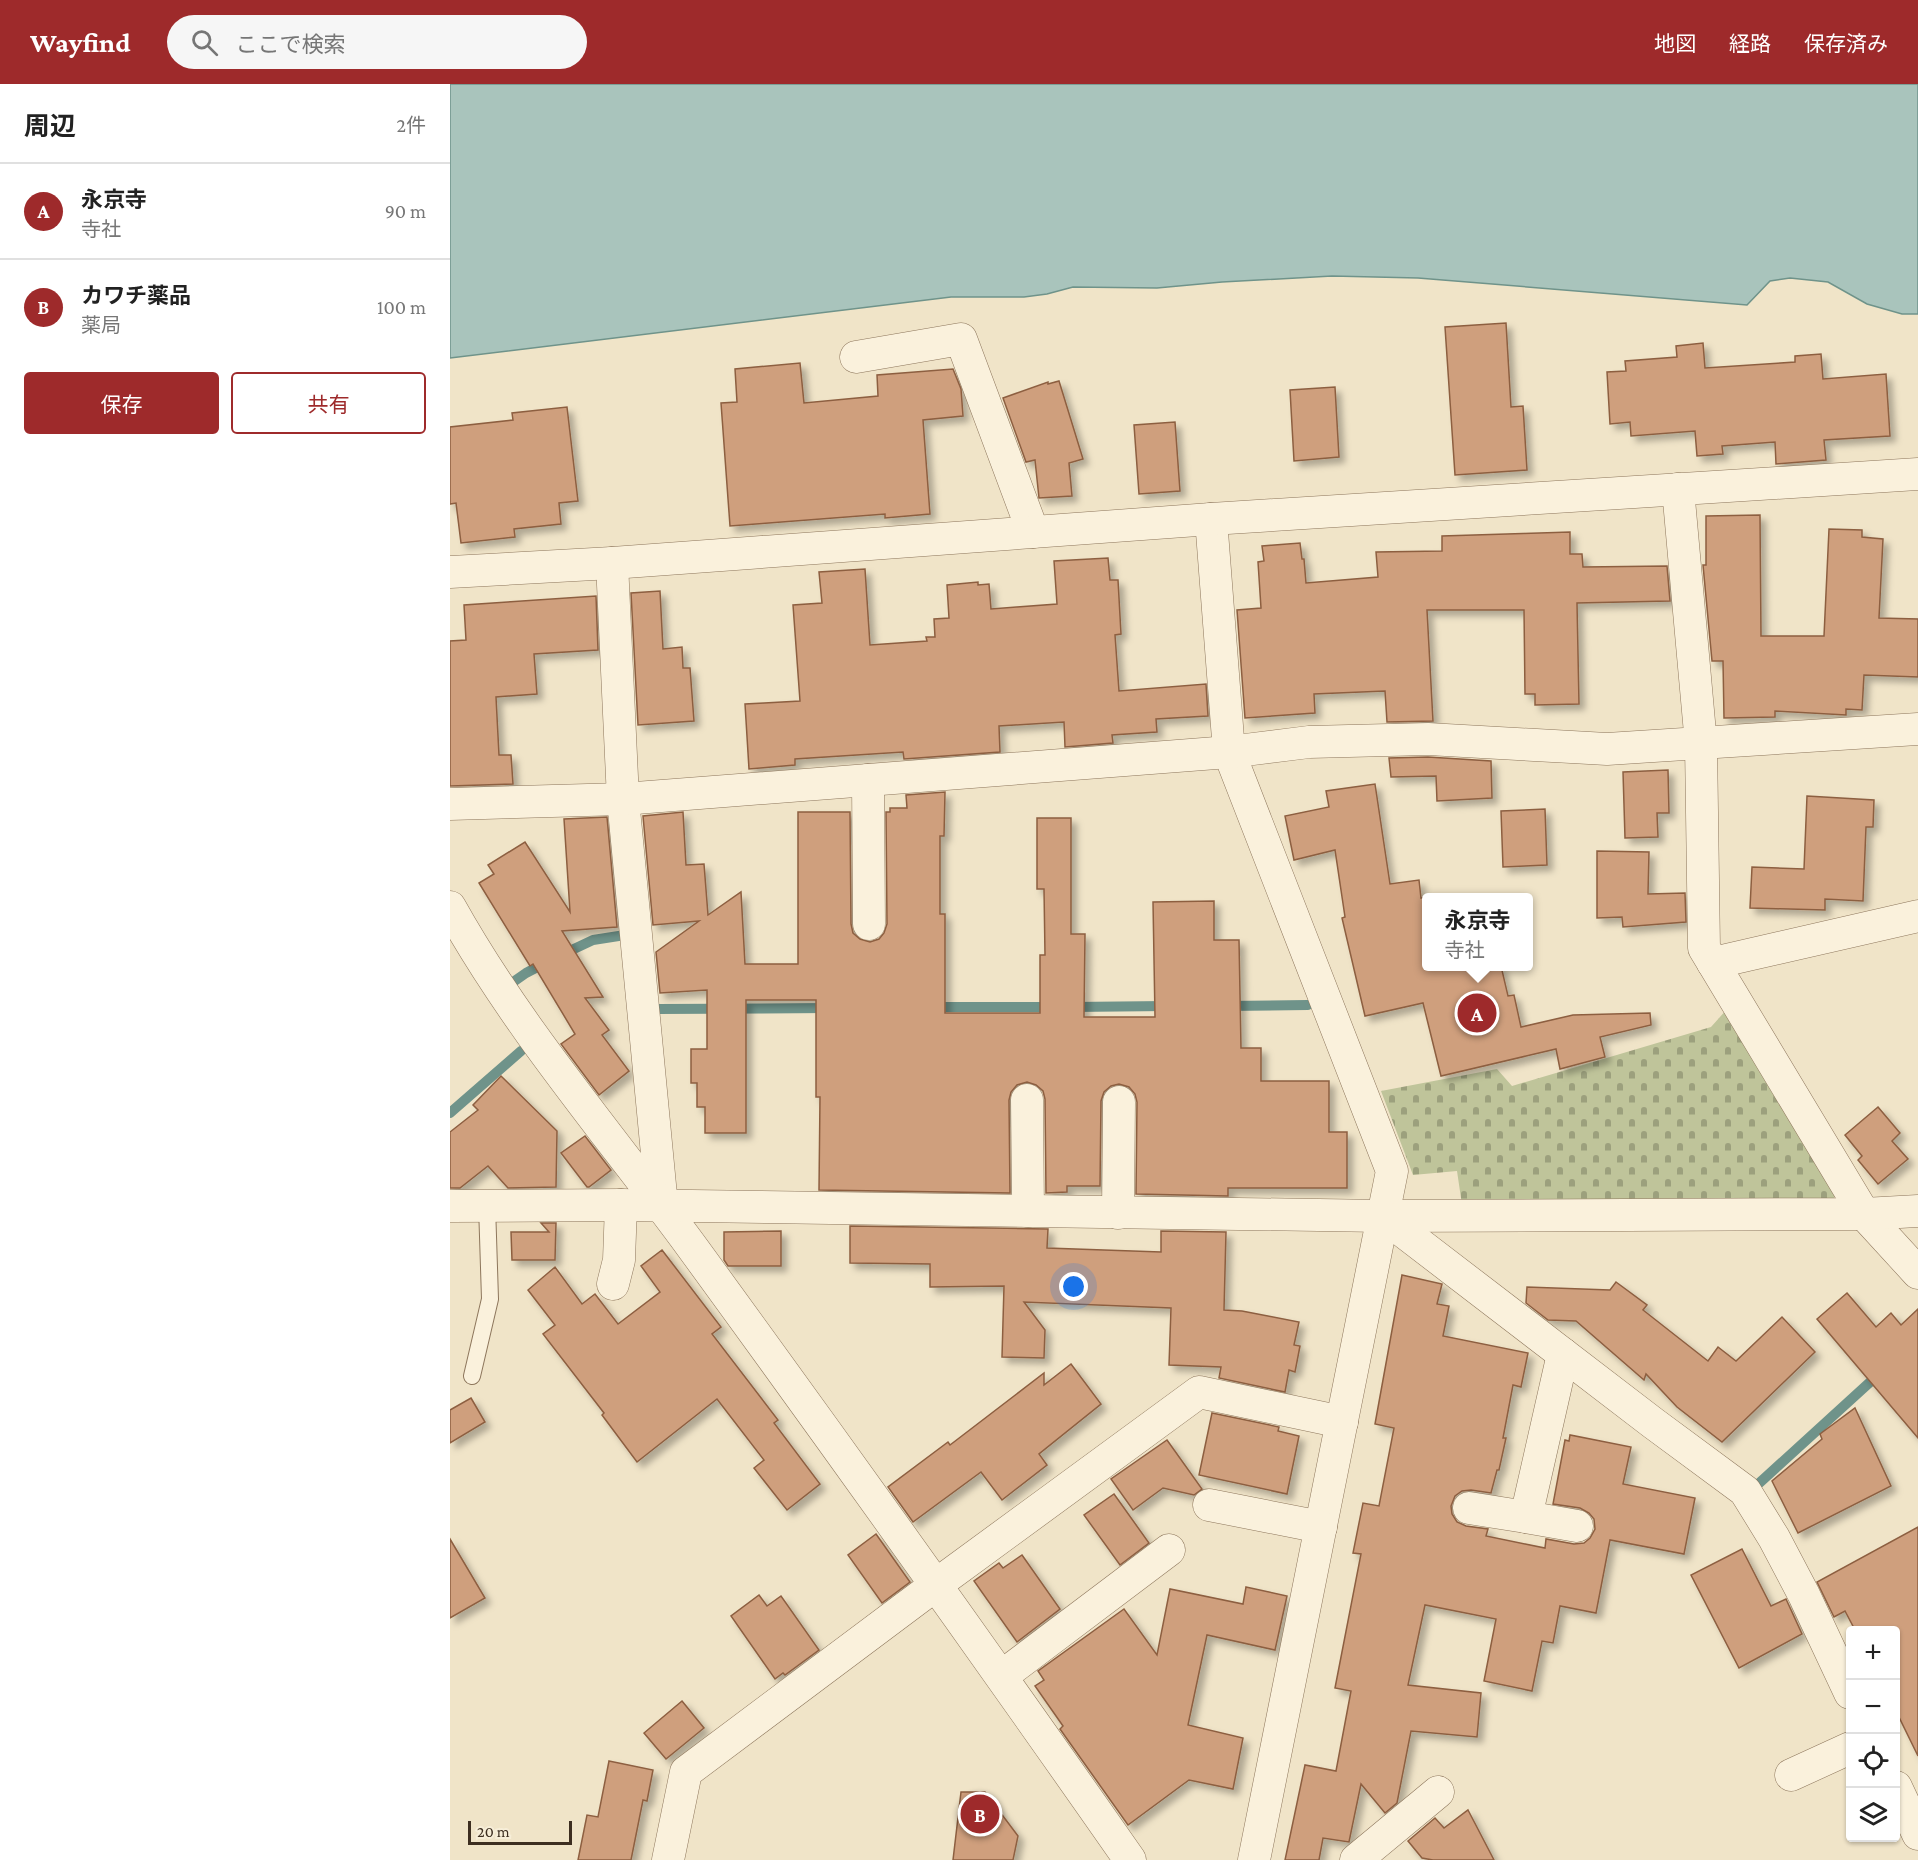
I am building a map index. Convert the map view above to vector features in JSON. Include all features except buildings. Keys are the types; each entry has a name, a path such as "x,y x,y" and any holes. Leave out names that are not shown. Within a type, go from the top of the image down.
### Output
{"street":[{"path":"856,357 961,339 1033,532"},
{"path":"450,572 612,563 1211,519 1918,474"},
{"path":"1678,489 1701,744 1704,948 1864,1214 1918,1273"},
{"path":"1211,519 1229,752 1392,1171 1254,1860"},
{"path":"612,563 623,799 662,1206"},
{"path":"450,804 623,799 1229,752 1309,742 1428,739 1607,749 1918,729"},
{"path":"868,780 869,924"},
{"path":"450,907 518,1017 662,1206 937,1584 1130,1860"},
{"path":"1713,963 1918,916"},
{"path":"1027,1100 1028,1211"},
{"path":"1119,1102 1119,1213"},
{"path":"613,1284 619,1260 621,1205"},
{"path":"450,1206 621,1205 1383,1216 1864,1214 1918,1211"},
{"path":"1383,1216 1745,1491 1774,1538 1846,1683"},
{"path":"1526,1517 1563,1354"},
{"path":"668,1860 686,1772 1199,1392 1342,1422"},
{"path":"1209,1505 1321,1527"},
{"path":"1469,1508 1577,1526"},
{"path":"1002,1676 1169,1550"},
{"path":"1791,1775 1846,1750"},
{"path":"1896,1788 1918,1834"},
{"path":"1356,1860 1438,1792"}],"lane":[{"path":"472,1376 490,1299 487,1205"}],"green space":[{"path":"1728,1008 1839,1189 1831,1203 1462,1205 1457,1171 1413,1175 1381,1091 1497,1069 1512,1086 1711,1027"}],"water":[{"path":"450,84 1918,84 1918,314 1902,314 1867,304 1828,282 1790,278 1770,281 1747,305 1418,278 1332,276 1157,288 1073,287 1024,297 951,297 450,358"}],"waterway":[{"path":"561,955 593,940 625,935"},
{"path":"509,985 547,962"},
{"path":"1228,1006 1308,1005"},
{"path":"1072,1007 1167,1006"},
{"path":"931,1007 1053,1007"},
{"path":"658,1009 828,1008"},
{"path":"450,1113 521,1051"},
{"path":"1756,1486 1880,1373"}],"place":[{"name":"永京寺","path":"1477,1013"},
{"name":"カワチ薬品","path":"980,1814"}]}
